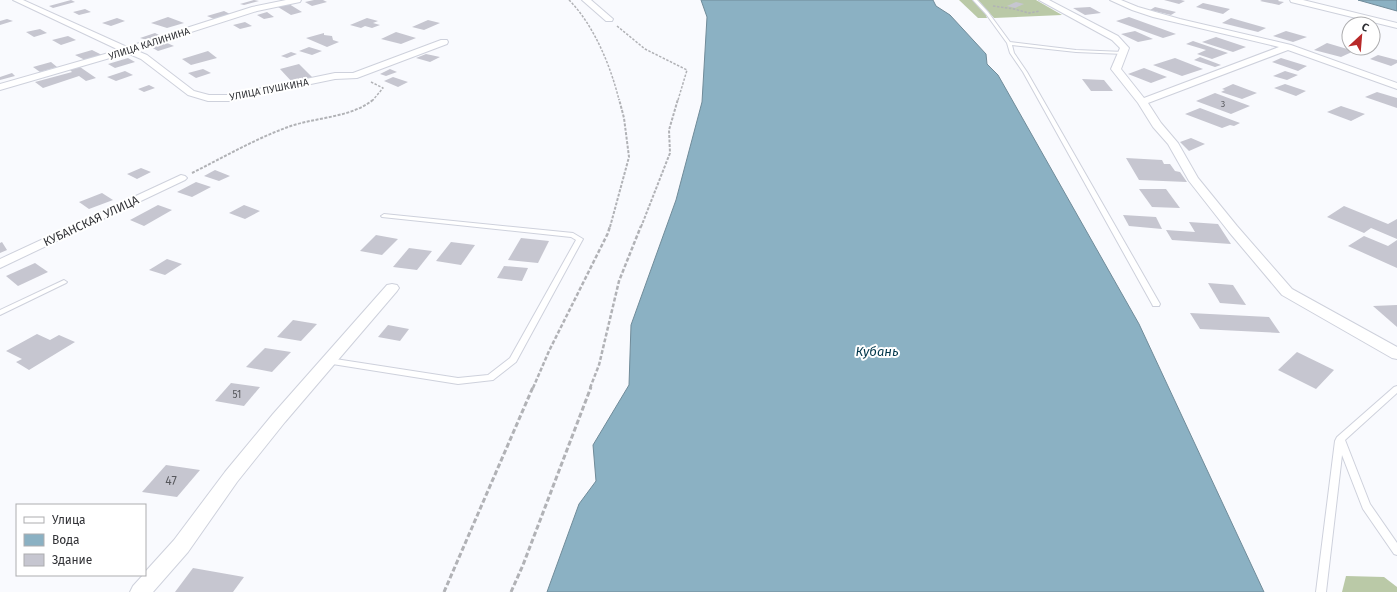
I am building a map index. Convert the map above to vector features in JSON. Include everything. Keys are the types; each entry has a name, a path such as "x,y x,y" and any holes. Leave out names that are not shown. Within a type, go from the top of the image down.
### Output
{"street":[{"name":"УЛИЦА ПУШКИНА","path":"18,0 144,57 191,93 208,98 229,98 335,76 354,76 444,42"},
{"name":"УЛИЦА КАЛИНИНА","path":"0,87 127,50 255,9 297,0"},
{"path":"586,0 609,19"},
{"path":"1114,0 1136,10 1196,26 1287,47 1397,86"},
{"path":"1294,0 1397,26"},
{"path":"1041,4 1115,38 1125,48 1116,69 1142,102 1157,125 1173,143 1194,179 1233,229 1287,292 1397,354"},
{"path":"1142,102 1287,47"},
{"name":"КУБАНСКАЯ УЛИЦА","path":"0,264 181,178"},
{"path":"140,592 180,546 231,476 392,288"}],"lane":[{"path":"975,0 987,13 1009,43 1012,53 1025,72 1156,304"},
{"path":"1009,43 1076,51 1124,53"},
{"path":"329,361 458,381 490,378 513,360 580,239 573,235 384,216"},
{"path":"0,313 64,282"},
{"path":"1320,592 1340,439 1397,389"},
{"path":"1340,439 1366,506 1397,551"}],"path":[{"path":"991,5 1029,13 1039,12 1041,4"},
{"path":"511,592 523,565 599,365 619,281 670,153 670,130 687,70 645,49 609,19"},
{"path":"181,178 269,135 302,121 347,113 367,105 379,95 383,88 354,76"}],"green space":[{"path":"959,0 973,0 985,13 987,18 978,18"},
{"path":"978,0 1036,0 1062,15 994,18"},
{"path":"1346,576 1384,577 1397,587 1397,592 1342,592"}],"water":[{"name":"Кубань","path":"701,0 933,0 936,6 950,15 986,54 987,64 998,75 1139,324 1264,592 547,592 579,504 596,481 593,445 629,385 631,325 676,200 702,102 707,17"},
{"path":"1358,0 1397,0 1397,11"}],"building":[{"path":"71,0 75,2 53,8 49,6"},
{"path":"254,0 259,1 244,5 240,4"},
{"path":"323,0 327,2 312,6 305,2"},
{"path":"1164,0 1181,0 1185,1 1179,4"},
{"path":"1279,0 1278,1 1284,2 1279,5 1260,1"},
{"path":"1016,2 1024,4 1015,8 1007,6"},
{"path":"1203,3 1230,9 1223,14 1196,7"},
{"path":"289,4 302,12 291,15 278,7"},
{"path":"1090,7 1101,13 1085,15 1073,8"},
{"path":"1155,7 1176,12 1171,15 1150,10"},
{"path":"85,9 91,12 79,15 73,12"},
{"path":"224,11 230,14 214,19 207,16"},
{"path":"267,12 274,17 264,19 257,15"},
{"path":"168,17 184,23 167,28 151,23"},
{"path":"1129,17 1176,34 1163,38 1116,21"},
{"path":"117,18 125,21 111,26 102,23"},
{"path":"367,18 378,21 373,23 380,25 372,28 365,26 361,28 350,25"},
{"path":"1231,18 1266,28 1258,32 1222,23"},
{"path":"7,19 13,21 0,25 0,21"},
{"path":"428,20 440,23 424,30 412,27"},
{"path":"245,22 252,26 240,29 233,25"},
{"path":"40,29 47,33 34,37 26,32"},
{"path":"1135,31 1153,39 1138,42 1121,34"},
{"path":"1286,31 1307,37 1293,42 1273,36"},
{"path":"396,32 416,38 401,44 381,39"},
{"path":"155,33 161,36 147,40 140,38"},
{"path":"324,33 324,35 332,36 333,40 339,42 327,47 306,38"},
{"path":"68,36 76,40 61,45 52,40"},
{"path":"1216,37 1246,47 1233,52 1202,42"},
{"path":"1193,41 1228,53 1212,59 1197,54 1206,50 1186,44"},
{"path":"167,43 174,46 158,51 151,47"},
{"path":"1327,43 1341,47 1341,56 1343,56 1341,57 1314,50"},
{"path":"309,47 322,51 312,55 299,51"},
{"path":"92,50 102,55 85,60 75,55"},
{"path":"208,51 217,58 191,65 182,59"},
{"path":"291,52 297,54 287,58 281,56"},
{"path":"426,54 440,57 430,62 416,58"},
{"path":"1381,56 1397,60 1397,63 1391,66 1370,59"},
{"path":"1200,57 1221,65 1215,67 1194,60"},
{"path":"128,58 135,62 115,68 108,64"},
{"path":"1175,58 1203,69 1182,76 1153,65"},
{"path":"1281,58 1307,66 1298,71 1272,62"},
{"path":"51,62 57,67 40,72 33,67"},
{"path":"299,64 313,78 293,83 280,69"},
{"path":"80,67 96,78 86,81 79,76 43,88 35,82 72,72 70,70"},
{"path":"1144,68 1167,77 1151,83 1128,74"},
{"path":"203,69 211,73 196,78 188,73"},
{"path":"390,69 397,72 386,76 380,74"},
{"path":"125,71 133,75 116,81 107,77"},
{"path":"1285,71 1298,75 1287,80 1273,76"},
{"path":"12,73 15,76 0,80 0,77"},
{"path":"393,77 408,82 398,87 384,81"},
{"path":"1082,79 1104,80 1113,91 1091,91"},
{"path":"1233,84 1257,93 1242,99 1221,92 1225,90 1222,89"},
{"path":"1285,84 1306,91 1296,96 1274,88"},
{"path":"149,85 155,88 144,92 138,89"},
{"path":"1377,92 1397,98 1397,108 1365,97"},
{"path":"1215,93 1250,106 1231,114 1196,101"},
{"path":"1341,106 1365,114 1351,121 1327,112"},
{"path":"1200,108 1240,123 1234,126 1230,125 1222,128 1185,114"},
{"path":"1191,138 1205,144 1189,151 1180,142"},
{"path":"1126,158 1162,160 1164,164 1170,164 1175,171 1180,172 1187,182 1139,180"},
{"path":"141,168 151,172 137,179 127,174"},
{"path":"215,170 230,176 219,181 204,176"},
{"path":"196,182 211,187 192,197 177,192"},
{"path":"1139,189 1166,189 1180,208 1152,207"},
{"path":"102,193 113,200 89,209 79,202"},
{"path":"158,205 172,210 144,226 130,220"},
{"path":"244,205 260,211 245,219 229,213"},
{"path":"1344,206 1388,224 1397,219 1397,239 1371,228 1364,233 1327,217"},
{"path":"1123,215 1156,217 1162,229 1129,226"},
{"path":"1189,222 1218,224 1231,244 1172,240 1166,230 1195,232"},
{"path":"376,235 398,239 382,255 360,251"},
{"path":"1364,236 1388,246 1397,240 1397,268 1348,246"},
{"path":"521,238 549,241 538,263 508,260"},
{"path":"2,242 7,250 0,253 0,243"},
{"path":"451,242 475,245 461,265 436,261"},
{"path":"409,248 432,251 417,270 393,267"},
{"path":"167,259 182,264 165,275 149,270"},
{"path":"35,263 48,272 18,286 6,276"},
{"path":"504,266 528,268 522,281 497,278"},
{"path":"1208,283 1233,285 1246,305 1220,303"},
{"path":"1397,305 1397,327 1373,306"},
{"path":"1190,313 1269,317 1280,333 1200,329"},
{"path":"293,320 317,324 301,341 277,337"},
{"path":"388,325 409,329 400,341 378,337"},
{"path":"37,334 50,340 59,335 75,342 29,370 16,362 22,359 6,351"},
{"path":"265,348 291,352 272,372 246,367"},
{"path":"1297,352 1334,370 1316,389 1278,370"},
{"path":"231,383 260,387 244,406 215,401"},
{"path":"166,465 200,470 177,497 142,492"},
{"path":"193,568 244,577 233,592 175,592"}]}
